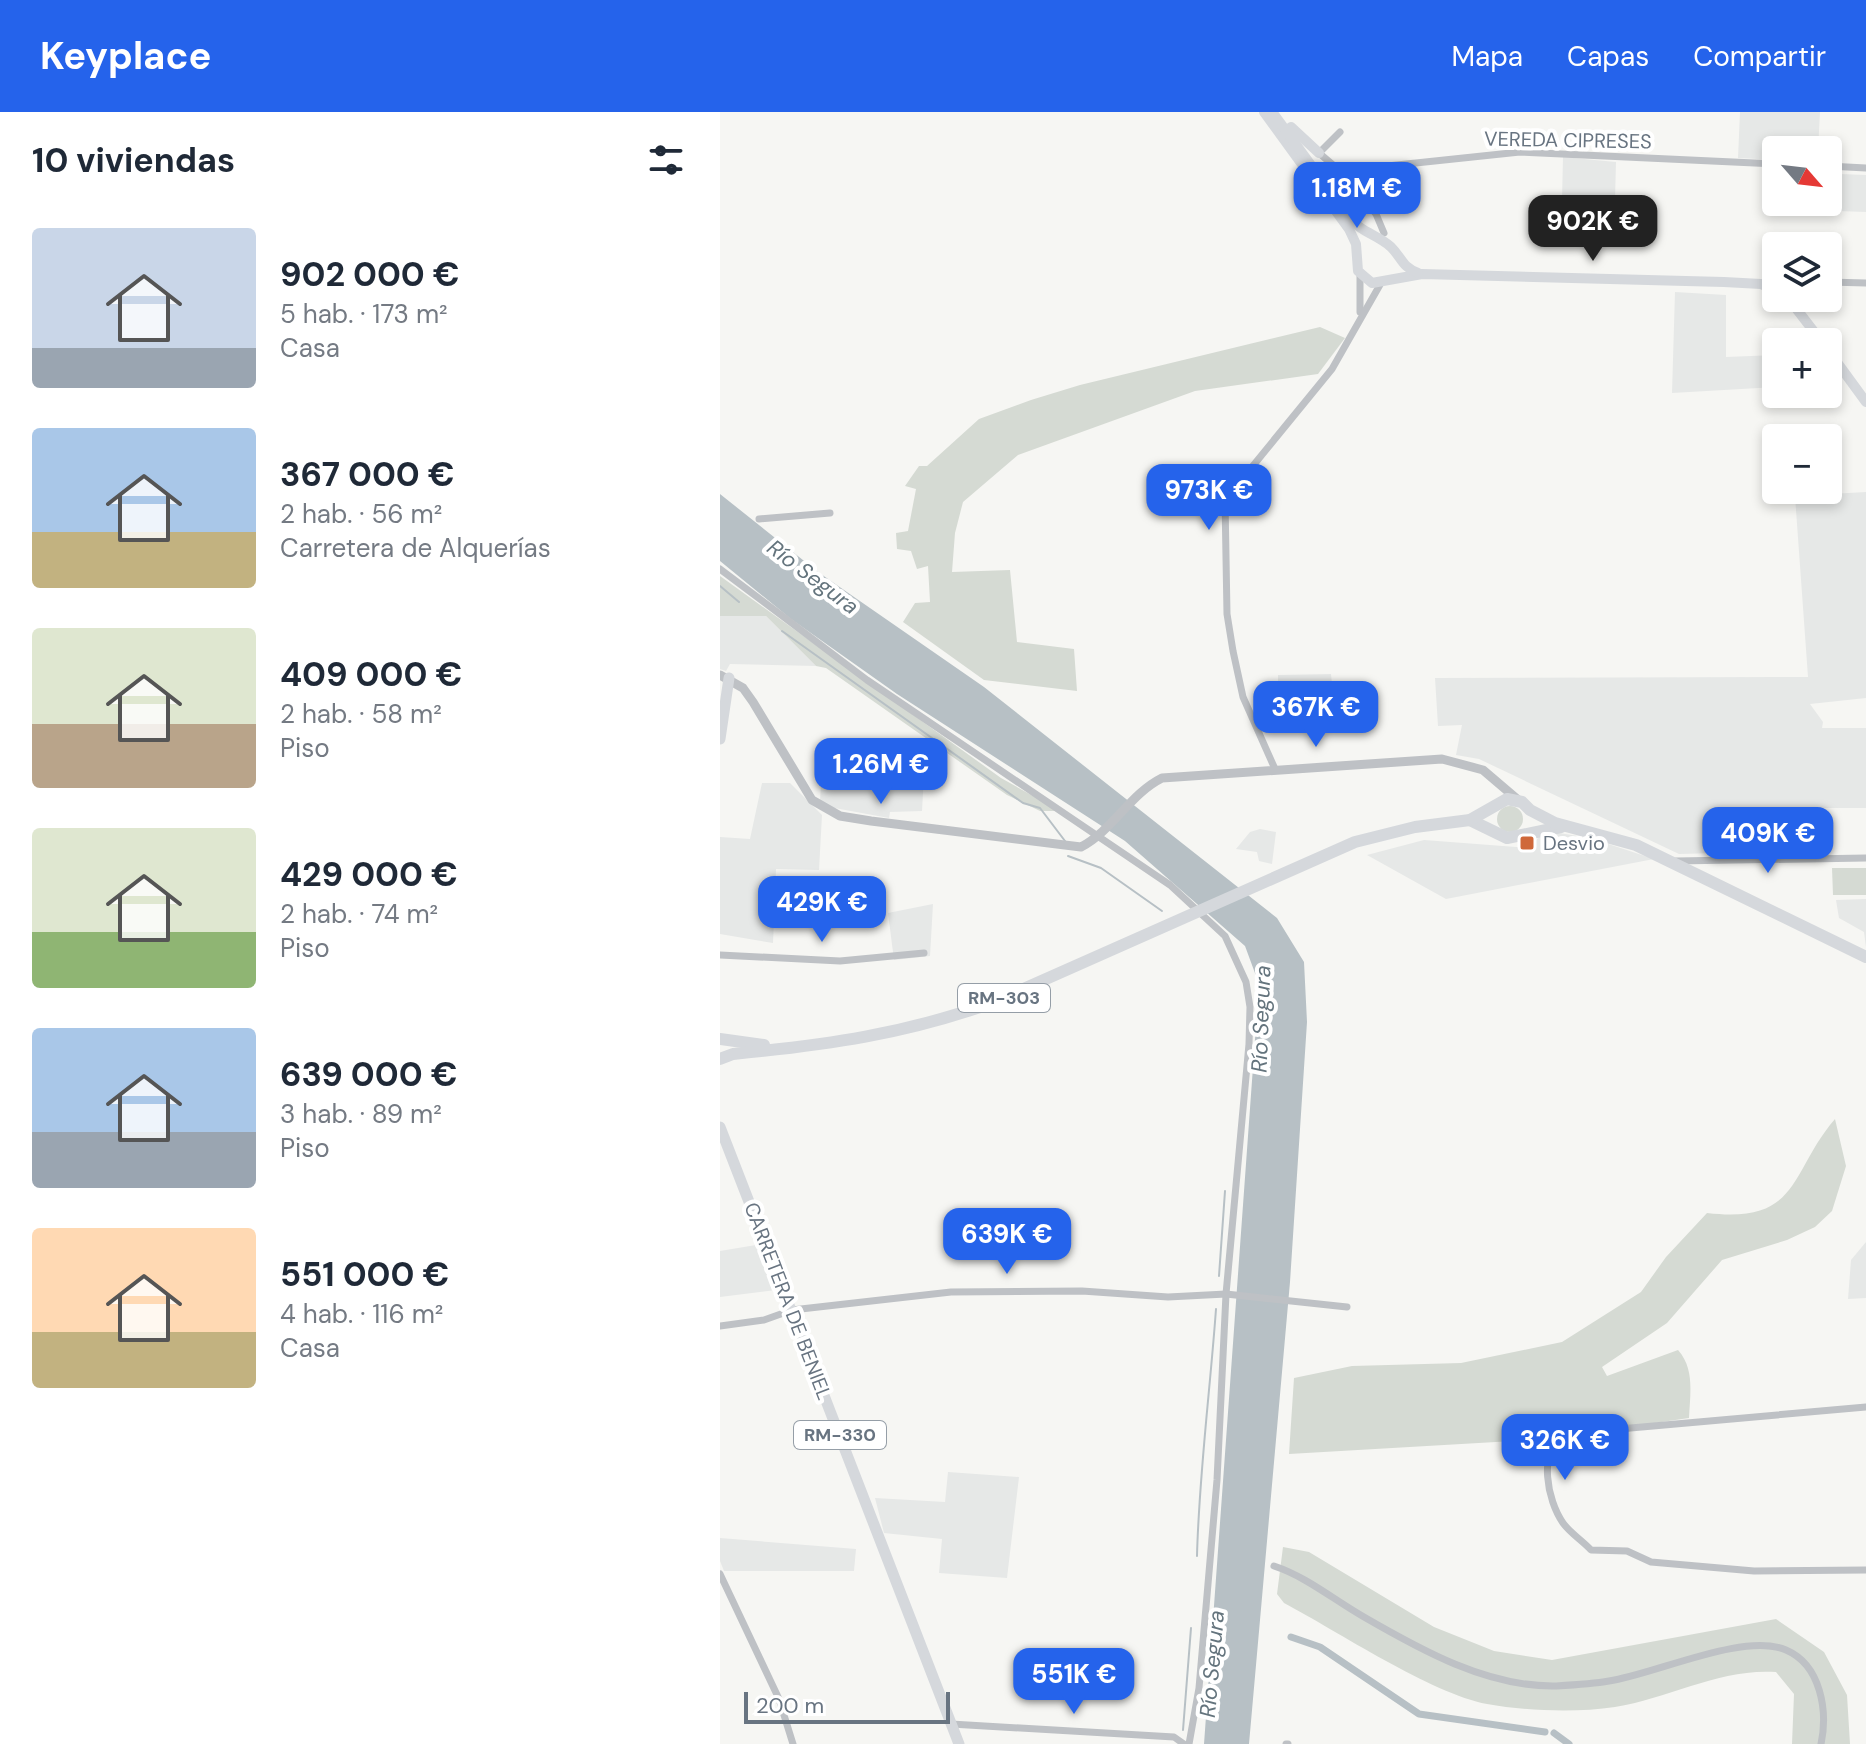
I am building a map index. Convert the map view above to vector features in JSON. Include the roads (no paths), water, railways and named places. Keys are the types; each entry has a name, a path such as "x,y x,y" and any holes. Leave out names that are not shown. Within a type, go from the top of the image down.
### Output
{"highway":[{"name":"RM-303","path":"720,1047 807,1047 867,1039 944,1020 994,1002 1355,842 1415,827 1470,820 1517,799 1530,810 1576,828 1636,845 1866,957"},
{"path":"1494,829 1491,818 1496,806"},
{"path":"1525,833 1531,823 1530,810"},
{"name":"RM-303","path":"1470,820 1494,829 1507,838 1555,827 1576,828"},
{"path":"720,1039 807,1047"},
{"path":"720,1059 733,1054 807,1047"}],"main road":[{"path":"1264,112 1353,236 1360,275 1367,281 1422,274 1761,284"},
{"path":"1273,112 1319,153"},
{"path":"1273,112 1353,222 1382,238 1406,268 1422,274"},
{"path":"1324,182 1329,175 1340,171 1338,192 1353,222"},
{"path":"1324,182 1337,211"},
{"path":"1357,256 1366,245 1382,238"},
{"path":"1385,281 1397,259"},
{"path":"1799,312 1811,328"},
{"path":"1842,369 1866,402"},
{"path":"720,739 724,677"},
{"name":"CARRETERA DE BENIEL","path":"720,1127 959,1744"}],"street":[{"path":"1340,132 1319,153 1340,171 1376,214 1382,238"},
{"name":"VEREDA CIPRESES","path":"1340,171 1520,152 1762,163"},
{"path":"1842,167 1866,168"},
{"path":"1354,333 1362,307 1360,275"},
{"path":"1275,769 1243,697 1233,651 1227,614 1225,500 1332,369 1385,281"},
{"path":"1842,282 1866,283"},
{"path":"759,519 830,513"},
{"path":"720,569 878,687 1170,885 1225,936 1246,982 1250,1007 1249,1044 1226,1294 1215,1495 1199,1688 1186,1744 1174,1737 951,1724"},
{"path":"724,677 753,702 805,792 821,808 840,816 1081,847 1100,835 1136,797 1162,778 1442,759 1472,765 1500,782 1517,799"},
{"path":"1496,806 1500,782"},
{"path":"1670,862 1866,858"},
{"path":"720,955 840,961 924,953"},
{"path":"720,1326 764,1320 792,1310 951,1292 1082,1291 1168,1297 1226,1294 1347,1307"},
{"path":"1866,1407 1563,1434 1552,1442 1546,1459 1549,1483 1562,1522 1591,1550 1627,1551 1651,1562 1754,1571 1866,1570"},
{"path":"1274,1566 1292,1572 1365,1618 1445,1660 1496,1679 1553,1686 1610,1681 1709,1654 1762,1644 1777,1647 1789,1651 1805,1665 1821,1691 1825,1724 1821,1744"},
{"path":"720,1574 779,1699 793,1744"}],"water":[{"name":"Río Segura","path":"720,494 818,572 984,687 1277,918 1304,962 1307,1022 1290,1282 1249,1744 1204,1744 1259,984 1245,946 1125,841 897,694 791,619 720,561"}],"waterway":[{"path":"720,586 739,602"},
{"path":"782,631 1023,803 1040,808 1065,841"},
{"path":"1068,856 1101,868 1162,911"},
{"path":"1219,1276 1225,1191"},
{"path":"1197,1556 1216,1309"},
{"name":"Río Segura","path":"1183,1730 1191,1628"},
{"path":"1291,1637 1320,1647 1419,1714 1545,1732"},
{"path":"1554,1733 1569,1744"}],"place":[{"name":"Desvio","path":"1527,843"}]}
